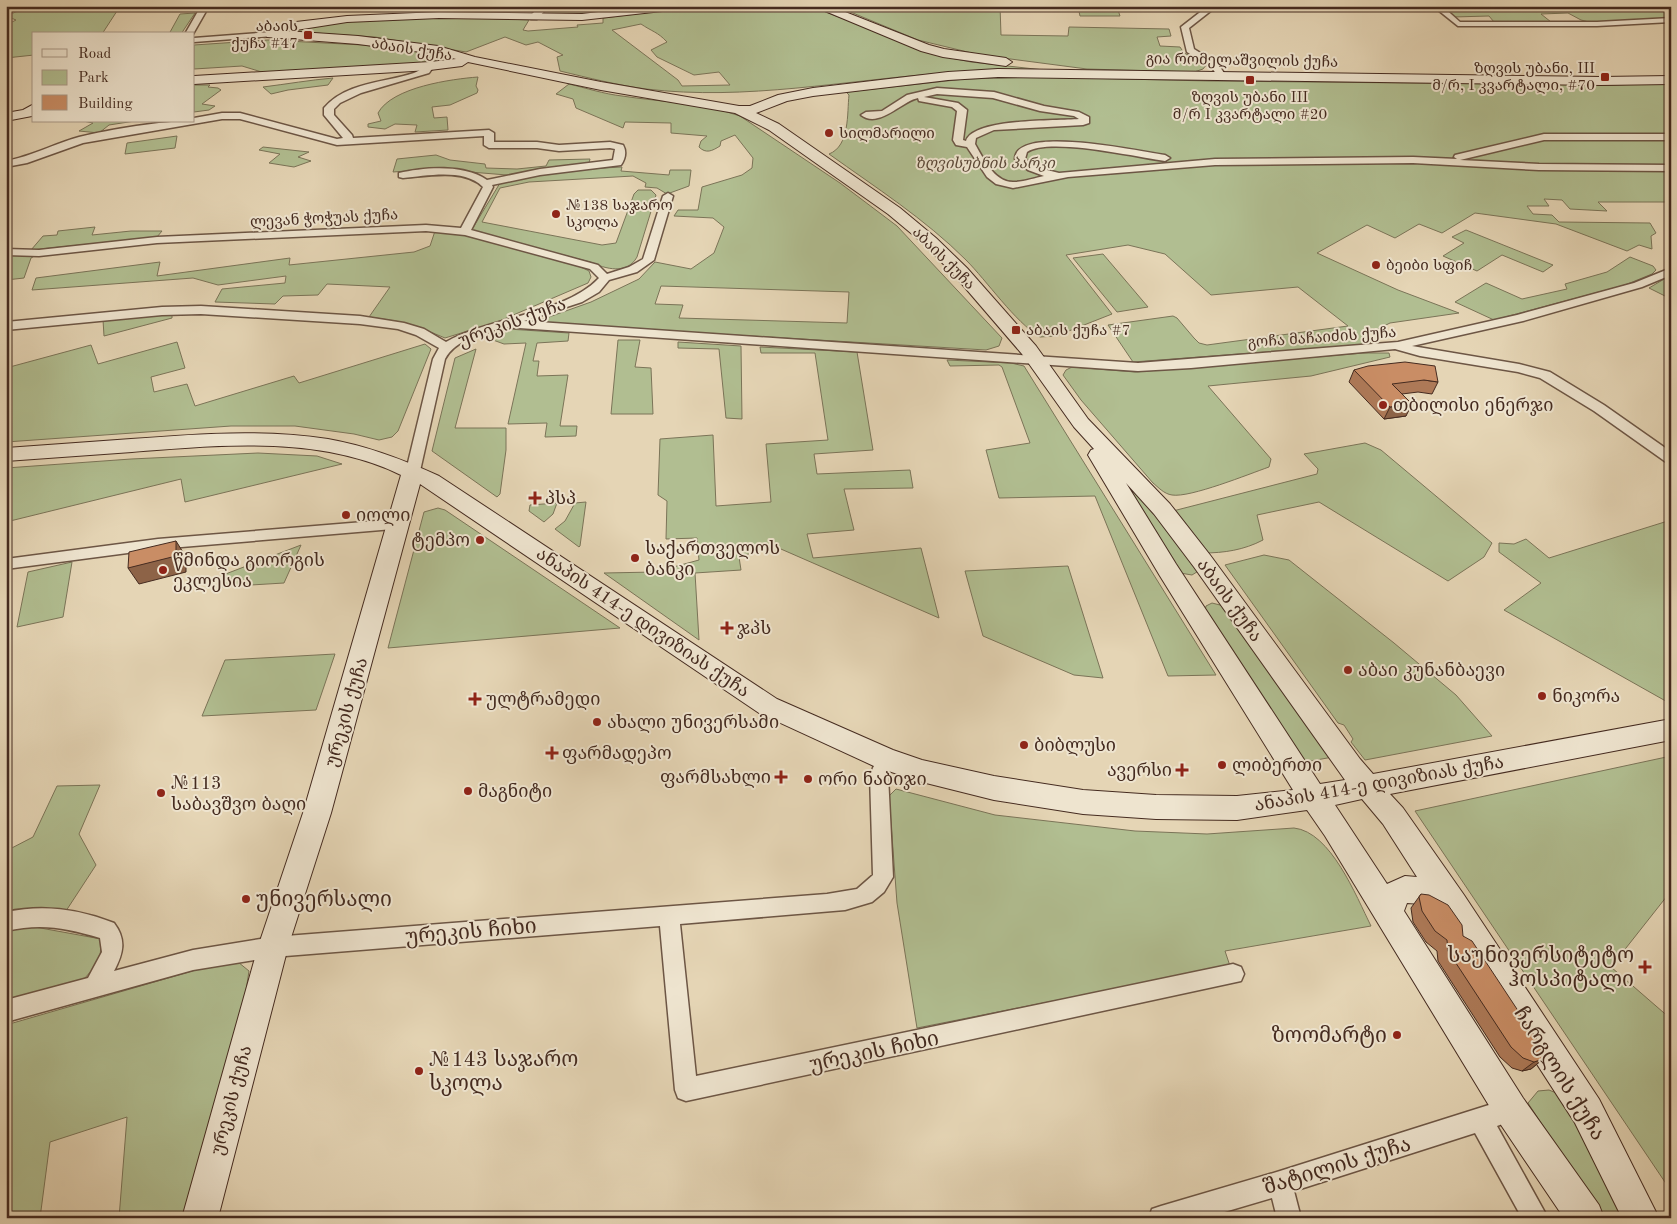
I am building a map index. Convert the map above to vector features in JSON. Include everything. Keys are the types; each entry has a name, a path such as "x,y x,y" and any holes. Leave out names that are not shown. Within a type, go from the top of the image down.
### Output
{"street":[{"path":"191,32 205,6"},
{"path":"534,17 545,6"},
{"path":"271,34 284,28 302,25 382,17 468,14 582,17 680,6"},
{"path":"819,6 914,44 943,53 1038,65 1083,74"},
{"path":"1213,6 1185,27 1190,50 1216,66 1222,76"},
{"path":"1437,6 1458,24 1597,24 1671,20"},
{"name":"აბაის ქუჩა","path":"195,40 271,34 406,45 438,50 473,60 735,110 774,127 894,211 930,241 993,308 1037,362 1081,423 1162,509 1350,766 1368,786"},
{"path":"195,80 430,66 473,60"},
{"path":"347,140 348,137 329,115 329,108 335,101 356,92 417,75 426,71 430,66"},
{"name":"გია რომელაშვილის ქუჩა","path":"745,96 814,92 948,76 998,73 1601,81 1671,80"},
{"path":"866,115 884,114 910,97 936,91 983,94 1043,109 1076,114 1087,120 1083,122 988,128 972,137 970,144 985,169 996,180 1006,184 1026,183 1068,174 1215,162 1437,161 1539,168 1671,168"},
{"name":"გია რომელაშვილის ქუჩა","path":"735,110 752,110 783,98 814,92"},
{"name":"აბაის ქუჩა","path":"657,95 745,96"},
{"path":"735,110 727,102 745,96 761,99 762,105"},
{"path":"910,97 949,104 959,108 962,114 958,140 959,143 970,144"},
{"name":"აბაის ქუჩა","path":"762,105 763,114 774,127"},
{"path":"6,117 27,113 32,109"},
{"path":"195,121 232,115 337,142 347,140 370,141 441,134 489,133 489,145 568,148 610,145 620,147 619,162 617,163 547,171 486,183"},
{"path":"6,164 23,161 81,140 186,122"},
{"path":"1437,161 1474,155 1544,137 1671,137"},
{"path":"1068,174 1036,170 1022,162 1020,154 1029,147 1043,143 1058,143 1138,155 1215,162"},
{"path":"403,175 465,174 481,178 488,187 465,232"},
{"path":"605,278 633,271 641,267 648,260 668,196"},
{"name":"ლევან ჭოჭუას ქუჩა","path":"6,252 39,253 157,240 264,237 411,228 465,232 594,267 605,278"},
{"path":"1396,346 1546,311 1638,285 1671,271"},
{"name":"ურეკის ქუჩა","path":"200,1218 273,947 317,813 400,524 439,359 446,347 473,334 508,324 584,296 601,286 605,278"},
{"path":"6,326 162,310 201,310 360,320 400,326 420,332 446,347"},
{"path":"508,324 744,341 997,356 1037,362"},
{"name":"გოჩა მაჩაიძის ქუჩა","path":"1037,362 1138,367 1396,346 1420,352 1519,368 1545,375 1599,408 1671,460"},
{"name":"აბაის ქუჩა","path":"1081,423 1092,445 1168,570 1314,798"},
{"name":"ანაპის 414-ე დივიზიას ქუჩა","path":"6,455 230,438 298,441 347,448 413,471 466,503 738,688 799,722 885,759 922,771 994,788 1082,802 1156,807 1237,808 1314,798 1368,786 1671,729"},
{"path":"6,564 197,540 400,524"},
{"path":"1168,570 1185,579 1193,580 1203,575 1203,564"},
{"path":"1197,616 1197,609 1204,601 1222,601 1234,606"},
{"name":"ურეკის ჩიხი","path":"6,1011 192,960 273,947 827,903 860,898 874,890 883,877 879,775 885,759"},
{"name":"ჩარგლის ქუჩა","path":"1368,786 1393,816 1453,905 1587,1111 1641,1218"},
{"path":"1314,798 1511,1110 1586,1218"},
{"path":"1389,914 1391,900 1396,894 1411,889 1430,894 1453,905"},
{"path":"6,922 27,916 51,915 107,930 112,937 112,953 95,986"},
{"name":"ურეკის ჩიხი","path":"669,915 686,1090 1233,974"},
{"name":"შატილის ქუჩა","path":"1162,1218 1511,1110"},
{"path":"1481,1120 1536,1218"},
{"path":"1280,1183 1289,1218"}],"green space":[{"path":"30,6 145,6 146,8 117,11 103,32 32,32 32,55 6,58 6,25 16,20 6,16"},
{"path":"550,6 656,6 578,14 544,13"},
{"path":"703,6 810,6 941,56 971,62 1044,70 957,72 758,91 721,93 683,92 646,89 560,71 557,57 563,55 538,42 526,45 505,37 466,52 375,37 285,31 312,24 333,22 466,18 529,20 523,30 528,31 603,23 603,18","holes":["641,24 667,42 651,50 657,57 694,75 719,72 730,85 682,86 678,80 612,30"]},
{"path":"836,6 1000,6 1001,35 1068,36 1069,27 1169,29 1171,36 1157,37 1160,46 1180,47 1184,53 1207,64 1203,69 1194,72 1087,69 980,55 918,40"},
{"path":"1441,6 1660,6 1671,10 1671,18 1593,23 1581,20 1568,13 1541,14 1551,22 1494,22 1489,16 1453,17"},
{"path":"1078,7 1117,7 1120,16 1080,16"},
{"path":"195,13 182,32 170,32 180,14"},
{"path":"268,40 363,45 435,54 442,58 434,63 265,73 242,66 195,69 195,45"},
{"path":"478,77 477,93 450,105 432,107 434,118 447,117 448,130 415,132 417,125 395,124 385,129 368,127 368,124 381,121 378,113 385,104 409,91 439,82"},
{"name":"ზღვისუბნის პარკი","path":"1041,77 1209,81 1612,85 1671,83 1671,202 1598,202 1607,211 1570,209 1562,200 1544,199 1549,206 1527,206 1533,214 1552,215 1559,222 1650,223 1656,233 1651,236 1652,249 1639,245 1627,251 1556,224 1475,213 1442,233 1419,224 1395,238 1367,225 1317,253 1398,290 1459,313 1390,323 1364,336 1372,344 1133,362 1108,325 1173,316 1199,343 1207,345 1348,326 1298,287 1211,295 1165,254 1128,245 1066,255 1112,314 1056,336 1040,337 1021,322 966,260 934,231 829,154 836,150 844,137 849,95 846,92 965,79"},
{"path":"333,78 328,85 271,94 263,87 307,81"},
{"path":"569,84 609,94 711,108 740,116 840,183 897,226 1002,338 999,346 986,350 532,323 591,302 639,279 655,262 691,269 714,253 724,227 713,218 674,216 678,210 698,210 702,187 742,175 752,168 753,158 735,135 721,141 720,146 717,148 707,151 699,147 701,141 707,136 671,133 671,123 625,122 623,128 576,108 573,99 556,94","holes":["661,286 849,292 847,323 679,318 683,305 655,304"]},
{"path":"195,85 210,85 208,87 221,90 202,104 215,106 209,110 195,112"},
{"path":"88,122 128,122 109,125 99,133 79,131 93,123"},
{"path":"177,136 175,148 125,154 127,143"},
{"path":"263,147 309,152 298,157 311,161 294,167 269,163 280,154 259,150"},
{"path":"436,155 450,160 485,164 486,168 517,169 546,166 549,160 590,159 589,163 507,175 433,169 393,172 397,159"},
{"path":"622,167 621,171 669,175 670,170 691,170 689,186 667,194 657,188 645,187 646,183 633,176 529,182 500,188 482,222 602,245 616,243 634,194 638,190 651,190 656,195 637,257 628,266 616,269 603,267 471,231 500,183 560,172"},
{"path":"95,227 92,235 131,231 162,231 157,237 31,250 43,236 57,235 58,231"},
{"path":"1466,230 1553,265 1543,272 1502,255 1477,271 1443,256 1464,243 1452,237"},
{"path":"435,231 476,236 579,266 589,271 591,277 588,283 497,322 445,338 421,328 396,321 369,317 390,287 327,284 318,295 283,296 275,304 215,302 222,289 285,283 286,276 218,285 193,278 32,290 36,278 160,262 157,276 290,258 289,265 414,252 430,246"},
{"path":"6,254 38,254 31,258 24,278 6,280"},
{"path":"1103,254 1148,307 1117,312 1073,258"},
{"path":"1630,257 1653,266 1656,270 1652,274 1625,285 1494,320 1455,302 1486,283 1522,299 1567,289 1565,284 1607,272"},
{"path":"1671,275 1671,299 1649,288"},
{"path":"172,315 172,318 104,336 103,320"},
{"path":"508,329 569,333 568,341 537,343 533,361 539,361 537,376 568,375 560,426 577,426 576,436 545,437 547,423 508,424 526,343 504,344 493,340 495,336"},
{"path":"618,340 640,340 635,367 651,368 653,414 611,414"},
{"path":"177,342 185,368 151,377 154,392 187,384 195,406 294,376 299,383 425,344 431,349 398,431 392,437 379,440 354,434 295,426 231,426 6,442 6,368 91,345 98,364"},
{"path":"678,342 741,346 742,419 726,418 719,349 678,348"},
{"path":"760,347 857,352 873,450 814,454 817,474 910,470 913,488 844,489 854,530 807,534 813,558 921,548 939,618 774,546 739,557 741,570 695,573 699,640 604,573 655,572 699,560 697,538 666,539 667,501 658,495 660,439 713,435 716,506 771,502 766,444 828,440 815,353 761,353"},
{"path":"476,349 455,428 506,428 506,450 500,494 497,497 432,451 455,358"},
{"path":"1363,353 1389,353 1390,357 1311,376 1208,386 1271,459 1269,467 1220,485 1181,495 1166,493 1153,483 1081,400 1063,375 1066,370 1072,367 1135,372"},
{"path":"947,360 1011,363 1024,366 1216,675 1168,676 1095,496 999,498 986,450 1030,443 1002,367 999,365 950,366"},
{"path":"1365,443 1381,450 1492,543 1484,557 1448,581 1319,502 1257,515 1263,540 1234,550 1203,553 1169,512 1317,474 1318,469 1304,454"},
{"path":"258,453 317,456 342,464 185,502 181,479 6,522 9,498 6,498 6,468 131,459"},
{"path":"1118,467 1200,570 1192,575 1180,573 1113,469"},
{"path":"586,502 579,547 555,529 565,521 575,503"},
{"path":"557,503 553,514 544,522 529,511 530,505"},
{"path":"438,508 445,510 620,628 388,648 424,512"},
{"path":"1671,520 1671,704 1504,610 1541,583 1499,552 1499,543 1514,544 1526,539 1549,558"},
{"path":"301,545 284,583 218,587 223,575"},
{"path":"1264,555 1289,560 1394,643 1456,695 1492,736 1365,760 1351,742 1353,739 1344,725 1338,723 1225,565"},
{"path":"72,562 63,617 17,627 28,572"},
{"path":"1068,566 1103,678 1074,675 983,636 965,571"},
{"path":"1212,603 1224,606 1333,757 1305,762 1205,611 1206,606"},
{"path":"335,654 316,710 202,716 225,660"},
{"path":"1671,756 1671,891 1611,967 1671,1019 1671,1191 1415,811"},
{"path":"100,785 79,834 96,865 64,914 45,908 6,918 6,851 33,837 57,786"},
{"path":"896,789 995,815 1135,831 1207,834 1294,828 1307,832 1320,841 1331,853 1350,883 1371,926 1225,951 1230,966 917,1028 897,903 889,796"},
{"path":"24,925 101,939 100,961 84,979 6,1003 6,929"},
{"path":"238,962 249,971 245,997 185,1218 119,1218 127,1117 50,1142 40,1218 6,1218 6,1025 206,967"},
{"path":"1549,1090 1561,1095 1633,1218 1603,1218 1528,1103 1538,1091"}],"building":[{"path":"1405,362 1435,366 1438,382 1424,380 1392,384 1412,404 1390,407 1354,370 1368,366"},
{"path":"176,541 176,556 128,568 129,552"},
{"path":"1421,894 1429,895 1448,905 1462,925 1463,936 1472,941 1546,1053 1543,1059 1534,1062 1523,1058 1511,1047 1448,951 1447,940 1435,931 1422,911 1419,897"}],"place":[{"name":"აბაის ქუჩა #47","path":"308,35"},
{"name":"ზღვის უბანი, III მ/რ, I კვარტალი, #70","path":"1605,77"},
{"name":"ზღვის უბანი III მ/რ I კვარტალი #20","path":"1250,80"},
{"name":"სილმარილი","path":"829,133"},
{"name":"№138 საჯარო სკოლა","path":"556,214"},
{"name":"ბეიბი სფიჩ","path":"1376,265"},
{"name":"აბაის ქუჩა #7","path":"1016,330"},
{"name":"თბილისი ენერჯი","path":"1383,405"},
{"name":"პსპ","path":"535,498"},
{"name":"იოლი","path":"346,515"},
{"name":"ტემპო","path":"480,540"},
{"name":"საქართველოს ბანკი","path":"635,558"},
{"name":"წმინდა გიორგის ეკლესია","path":"163,570"},
{"name":"ჯპს","path":"727,628"},
{"name":"აბაი კუნანბაევი","path":"1348,670"},
{"name":"ნიკორა","path":"1542,696"},
{"name":"ულტრამედი","path":"475,699"},
{"name":"ახალი უნივერსამი","path":"597,722"},
{"name":"ბიბლუსი","path":"1024,745"},
{"name":"ფარმადეპო","path":"552,753"},
{"name":"ლიბერთი","path":"1222,765"},
{"name":"ავერსი","path":"1182,770"},
{"name":"ფარმსახლი","path":"781,777"},
{"name":"ორი ნაბიჯი","path":"808,779"},
{"name":"მაგნიტი","path":"468,791"},
{"name":"№113 საბავშვო ბაღი","path":"161,793"},
{"name":"უნივერსალი","path":"246,899"},
{"name":"საუნივერსიტეტო ჰოსპიტალი","path":"1645,967"},
{"name":"ზოომარტი","path":"1397,1035"},
{"name":"№143 საჯარო სკოლა","path":"419,1071"}]}
